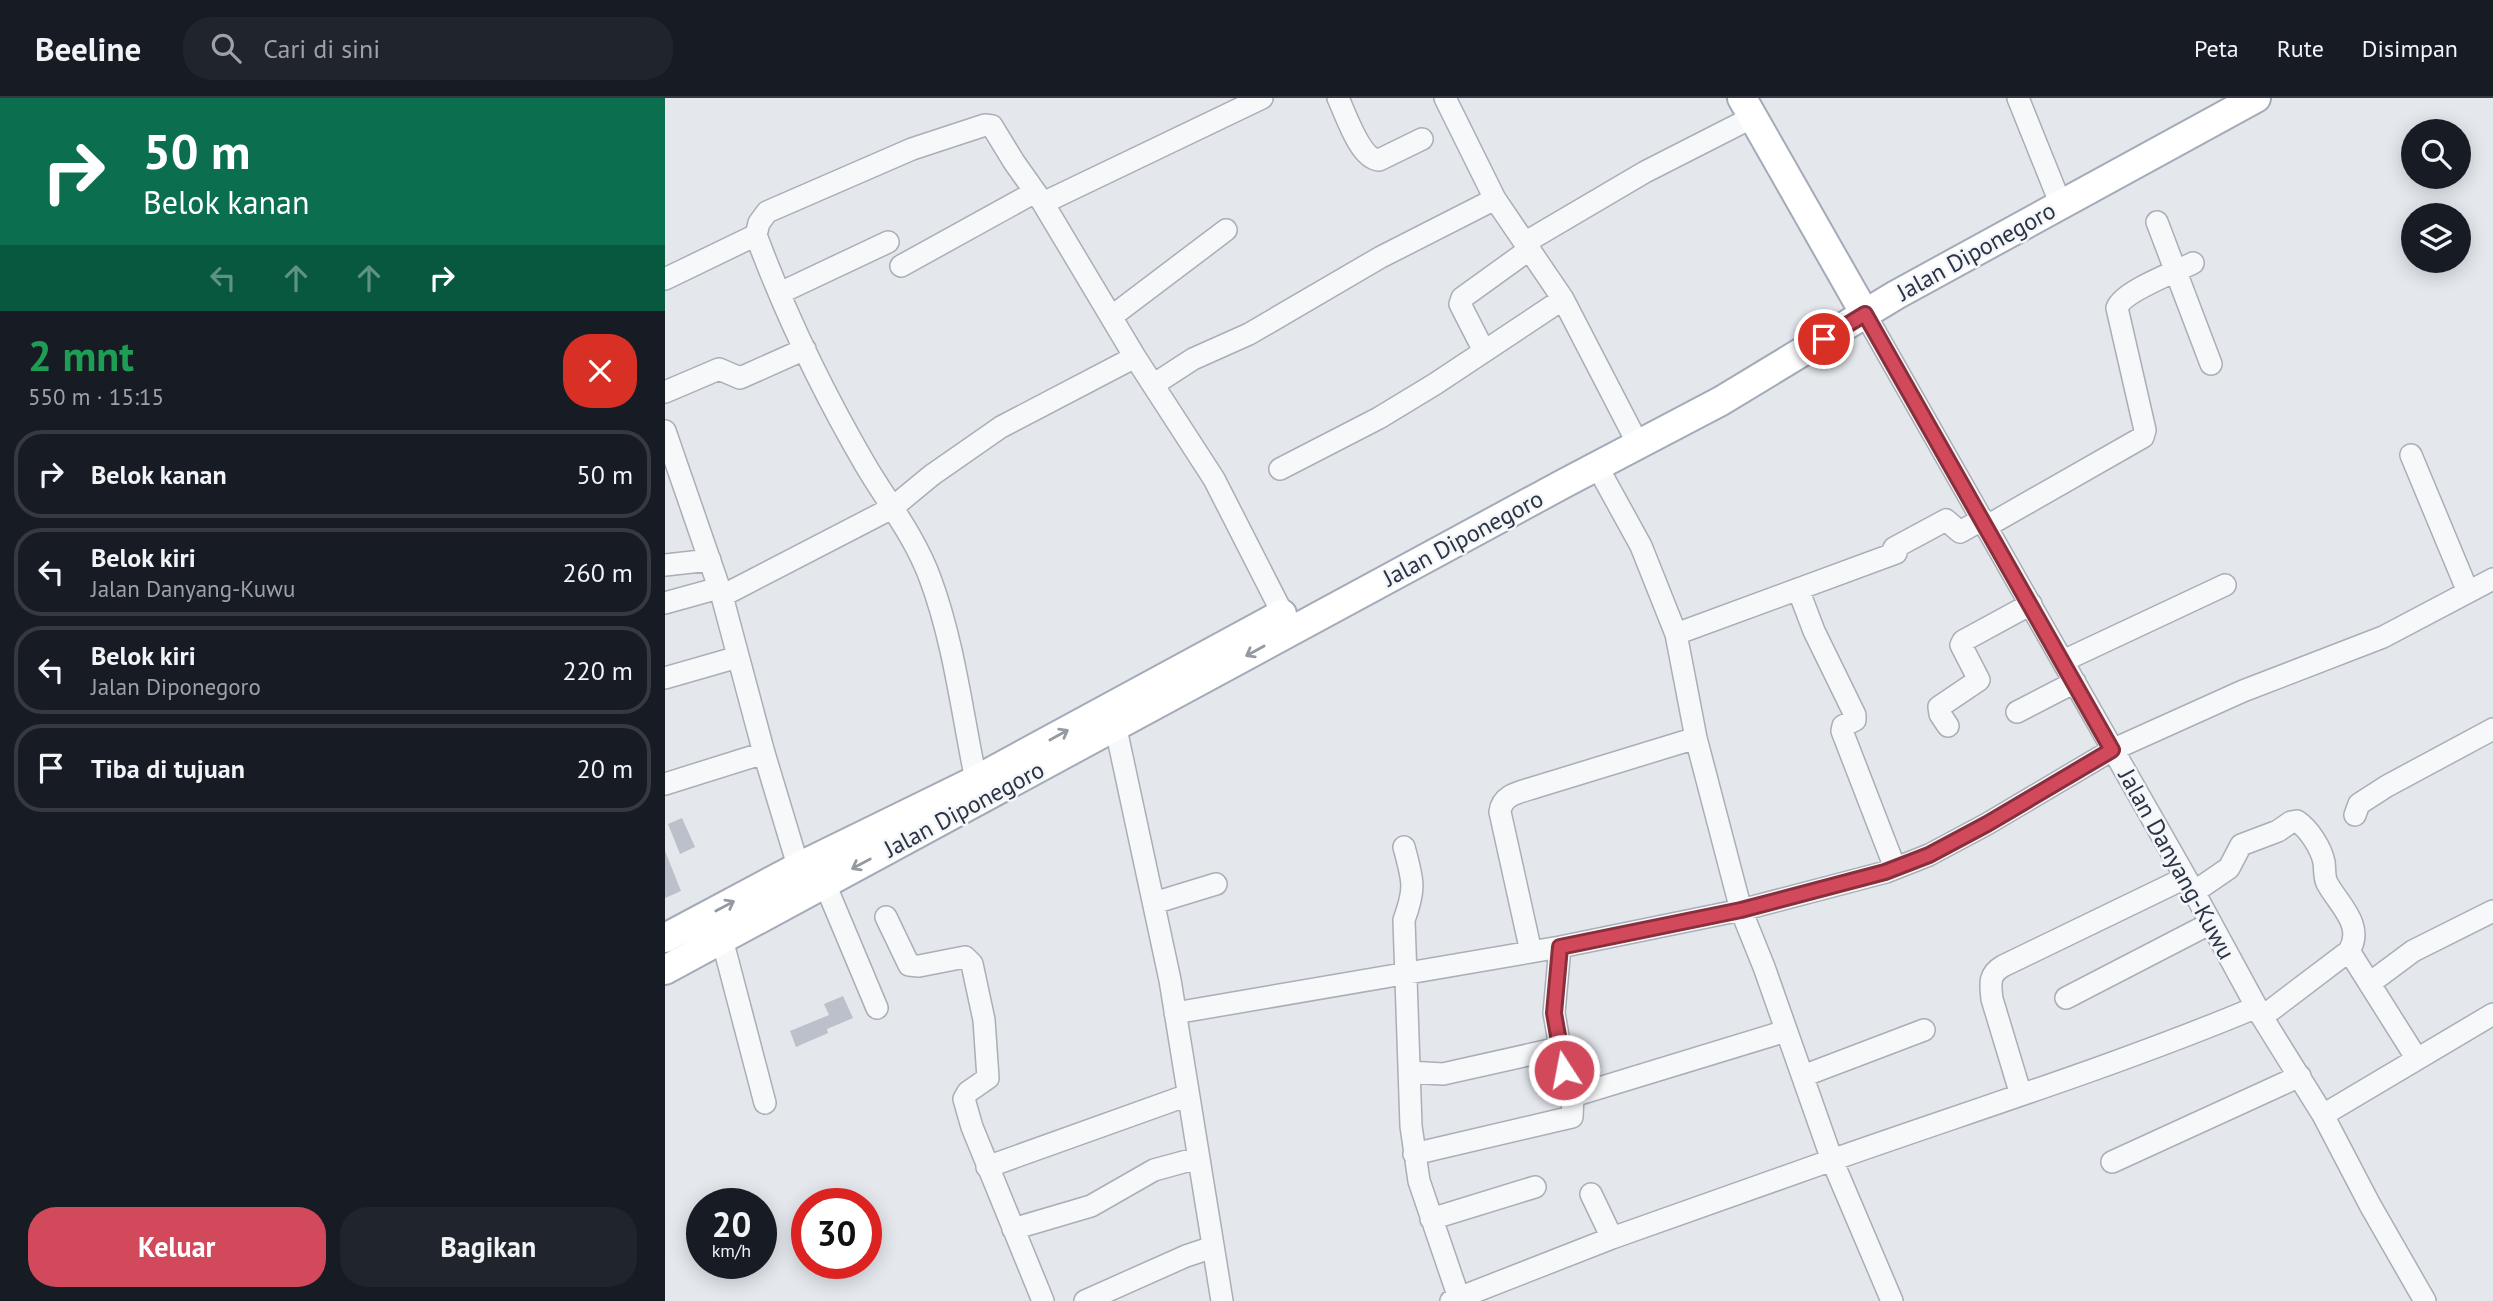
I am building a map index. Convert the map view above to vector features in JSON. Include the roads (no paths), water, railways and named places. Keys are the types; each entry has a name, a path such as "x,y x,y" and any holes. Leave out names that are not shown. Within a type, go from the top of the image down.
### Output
{"main road":[{"name":"Jalan Diponegoro","path":"1287,622 1448,525 1721,401 1861,308 2058,198 2227,98"},
{"name":"Jalan Diponegoro","path":"2058,198 2256,98"},
{"name":"Jalan Danyang-Kuwu","path":"1748,108 1861,308"},
{"name":"Jalan Diponegoro","path":"665,970 816,889 1114,717 1287,622 1597,466 1635,438"},
{"name":"Jalan Diponegoro","path":"665,938 799,867 976,780 1114,717"}],"street":[{"path":"1338,98 1362,149 1372,159 1379,160 1422,139"},
{"path":"1445,98 1495,199 1563,299 1635,438"},
{"path":"2018,98 2058,198"},
{"path":"901,266 1039,197 1247,101"},
{"path":"1484,351 1460,304 1462,298 1528,246 1748,108"},
{"path":"976,780 944,622 929,576 912,540 866,465 805,349 780,293 756,235 758,223 767,212 912,149 989,124 992,126 1039,197 1135,358 1214,479 1287,622"},
{"path":"1153,385 1192,359 1249,334 1381,257 1495,199"},
{"path":"2157,222 2185,268 2211,364"},
{"path":"1111,317 1226,230"},
{"path":"665,279 756,235"},
{"path":"780,293 888,242"},
{"path":"1676,634 1895,551 1946,520 1960,532 1985,522 2143,437 2145,430 2117,308 2120,301 2131,294 2185,268"},
{"path":"1280,469 1380,418 1563,299"},
{"name":"Jalan Danyang-Kuwu","path":"1861,308 1985,522 2260,1012 2323,1115 2424,1301"},
{"path":"665,392 719,369 740,378 805,349"},
{"path":"665,603 721,592 892,508 932,475 1001,427 1135,358"},
{"path":"665,431 721,592 764,753 799,867 816,889 877,1008"},
{"path":"2411,455 2468,592"},
{"path":"1597,466 1657,581 1676,634 1696,738 1741,910 1832,1160 1892,1301"},
{"path":"665,565 710,560"},
{"path":"1175,1013 1560,947 1741,910 1895,868 1929,855 1987,824 2112,750 2243,691 2383,636 2493,581"},
{"path":"2063,661 2225,585"},
{"path":"1798,589 1814,631 1856,715 1855,720 1843,726 1842,731 1895,868"},
{"path":"1948,726 1939,707 1979,680 1962,645 1963,641 2031,604"},
{"path":"665,678 739,657"},
{"path":"2017,712 2075,682"},
{"path":"1114,717 1175,1013 1221,1301"},
{"path":"2355,815 2359,804 2387,786 2493,729"},
{"path":"1531,952 1500,812 1503,801 1536,787 1696,738"},
{"path":"665,784 764,753"},
{"path":"1404,848 1412,879 1412,898 1404,920 1414,1154 1419,1181 1457,1300 1612,1238 2260,1012 2349,951 2354,941 2353,925 2342,903 2325,880 2323,859 2315,843 2297,821 2241,845 2229,868 2003,965 1993,974 1991,999 2021,1095"},
{"path":"1154,903 1216,884"},
{"path":"2370,983 2413,951 2493,911"},
{"path":"886,916 909,965 965,957 970,959 984,1020 988,1078 964,1099 988,1167 1043,1301"},
{"path":"2066,998 2211,923"},
{"path":"722,939 765,1103"},
{"path":"1560,947 1554,1013 1573,1117"},
{"path":"2349,951 2417,1059"},
{"path":"2323,1115 2493,1014"},
{"path":"1803,1076 1924,1030"},
{"path":"1414,1154 1573,1117 1786,1031"},
{"path":"1409,1072 1443,1074 1559,1048"},
{"path":"2112,1162 2300,1076"},
{"path":"988,1167 1188,1096"},
{"path":"1013,1229 1091,1206 1153,1170 1198,1158"},
{"path":"1431,1219 1535,1187"},
{"path":"1591,1194 1612,1238"},
{"path":"1085,1301 1186,1256 1213,1247"}]}
